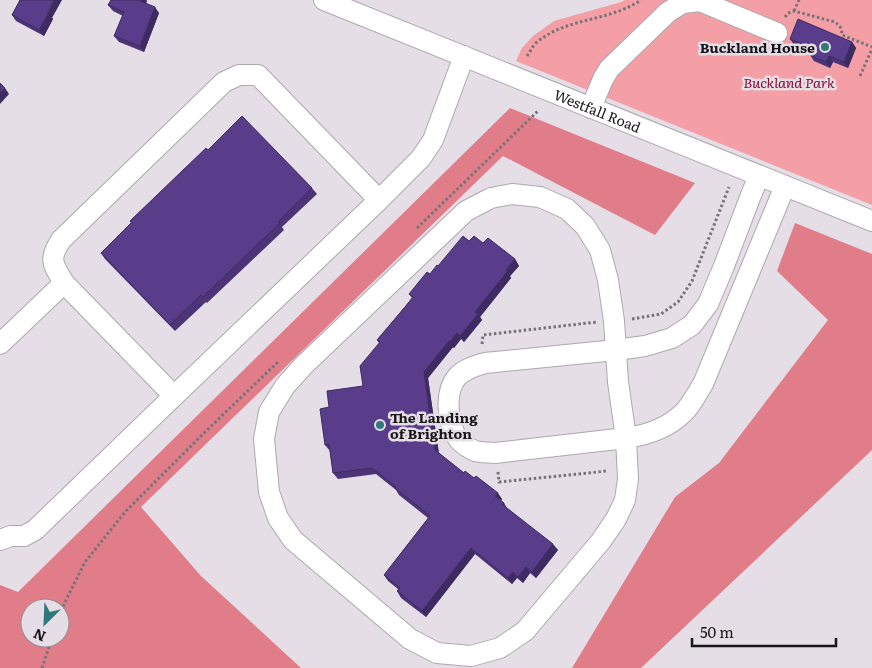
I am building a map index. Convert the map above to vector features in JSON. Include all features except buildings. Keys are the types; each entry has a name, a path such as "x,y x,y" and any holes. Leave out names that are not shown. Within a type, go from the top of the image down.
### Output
{"street":[{"name":"Westfall Road","path":"324,0 872,221"},
{"path":"591,108 609,69 668,12 683,3 700,1 777,33"},
{"path":"0,540 11,536 24,536 35,530 421,158 432,140 464,56"},
{"path":"174,396 64,282 53,264 54,250 61,240 224,82 239,75 258,76 379,200"},
{"path":"759,176 708,304 692,325 672,338 644,346 485,363 470,367 457,378 450,392 449,411 452,427 460,441 475,451 495,453 626,438 641,436 662,429 684,413 703,384 784,186"},
{"path":"512,194 540,197 567,209 585,226 600,250 608,280 616,350 618,382 626,438 628,480 625,500 616,519 601,541 525,630 500,648 471,656 437,653 410,639 293,540 278,518 269,492 264,439 269,412 285,386 304,365 466,212 491,198 512,194"},
{"path":"0,344 64,282"}],"path":[{"path":"527,56 535,44 560,28 630,8 641,0"},
{"path":"794,11 799,0"},
{"path":"777,33 788,13 794,11 835,22 840,26 842,35 872,48 860,76"},
{"path":"626,320 661,314 678,302 692,281 729,187"},
{"path":"480,348 483,343 483,335 603,322"},
{"path":"497,465 499,482 607,471"},
{"path":"42,668 49,648"}],"green space":[{"name":"Buckland Park","path":"625,0 872,0 872,205 516,61 522,48 533,36 554,21"}],"shaded area":[{"path":"510,108 695,183 655,235 503,156 141,507 201,576 301,668 0,668 0,585 18,592"},
{"path":"795,223 872,254 872,450 641,668 572,668 675,497 719,463 828,320 777,271"}],"place":[{"name":"Buckland House","path":"825,47"},
{"name":"The Landing of Brighton","path":"380,425"}]}
